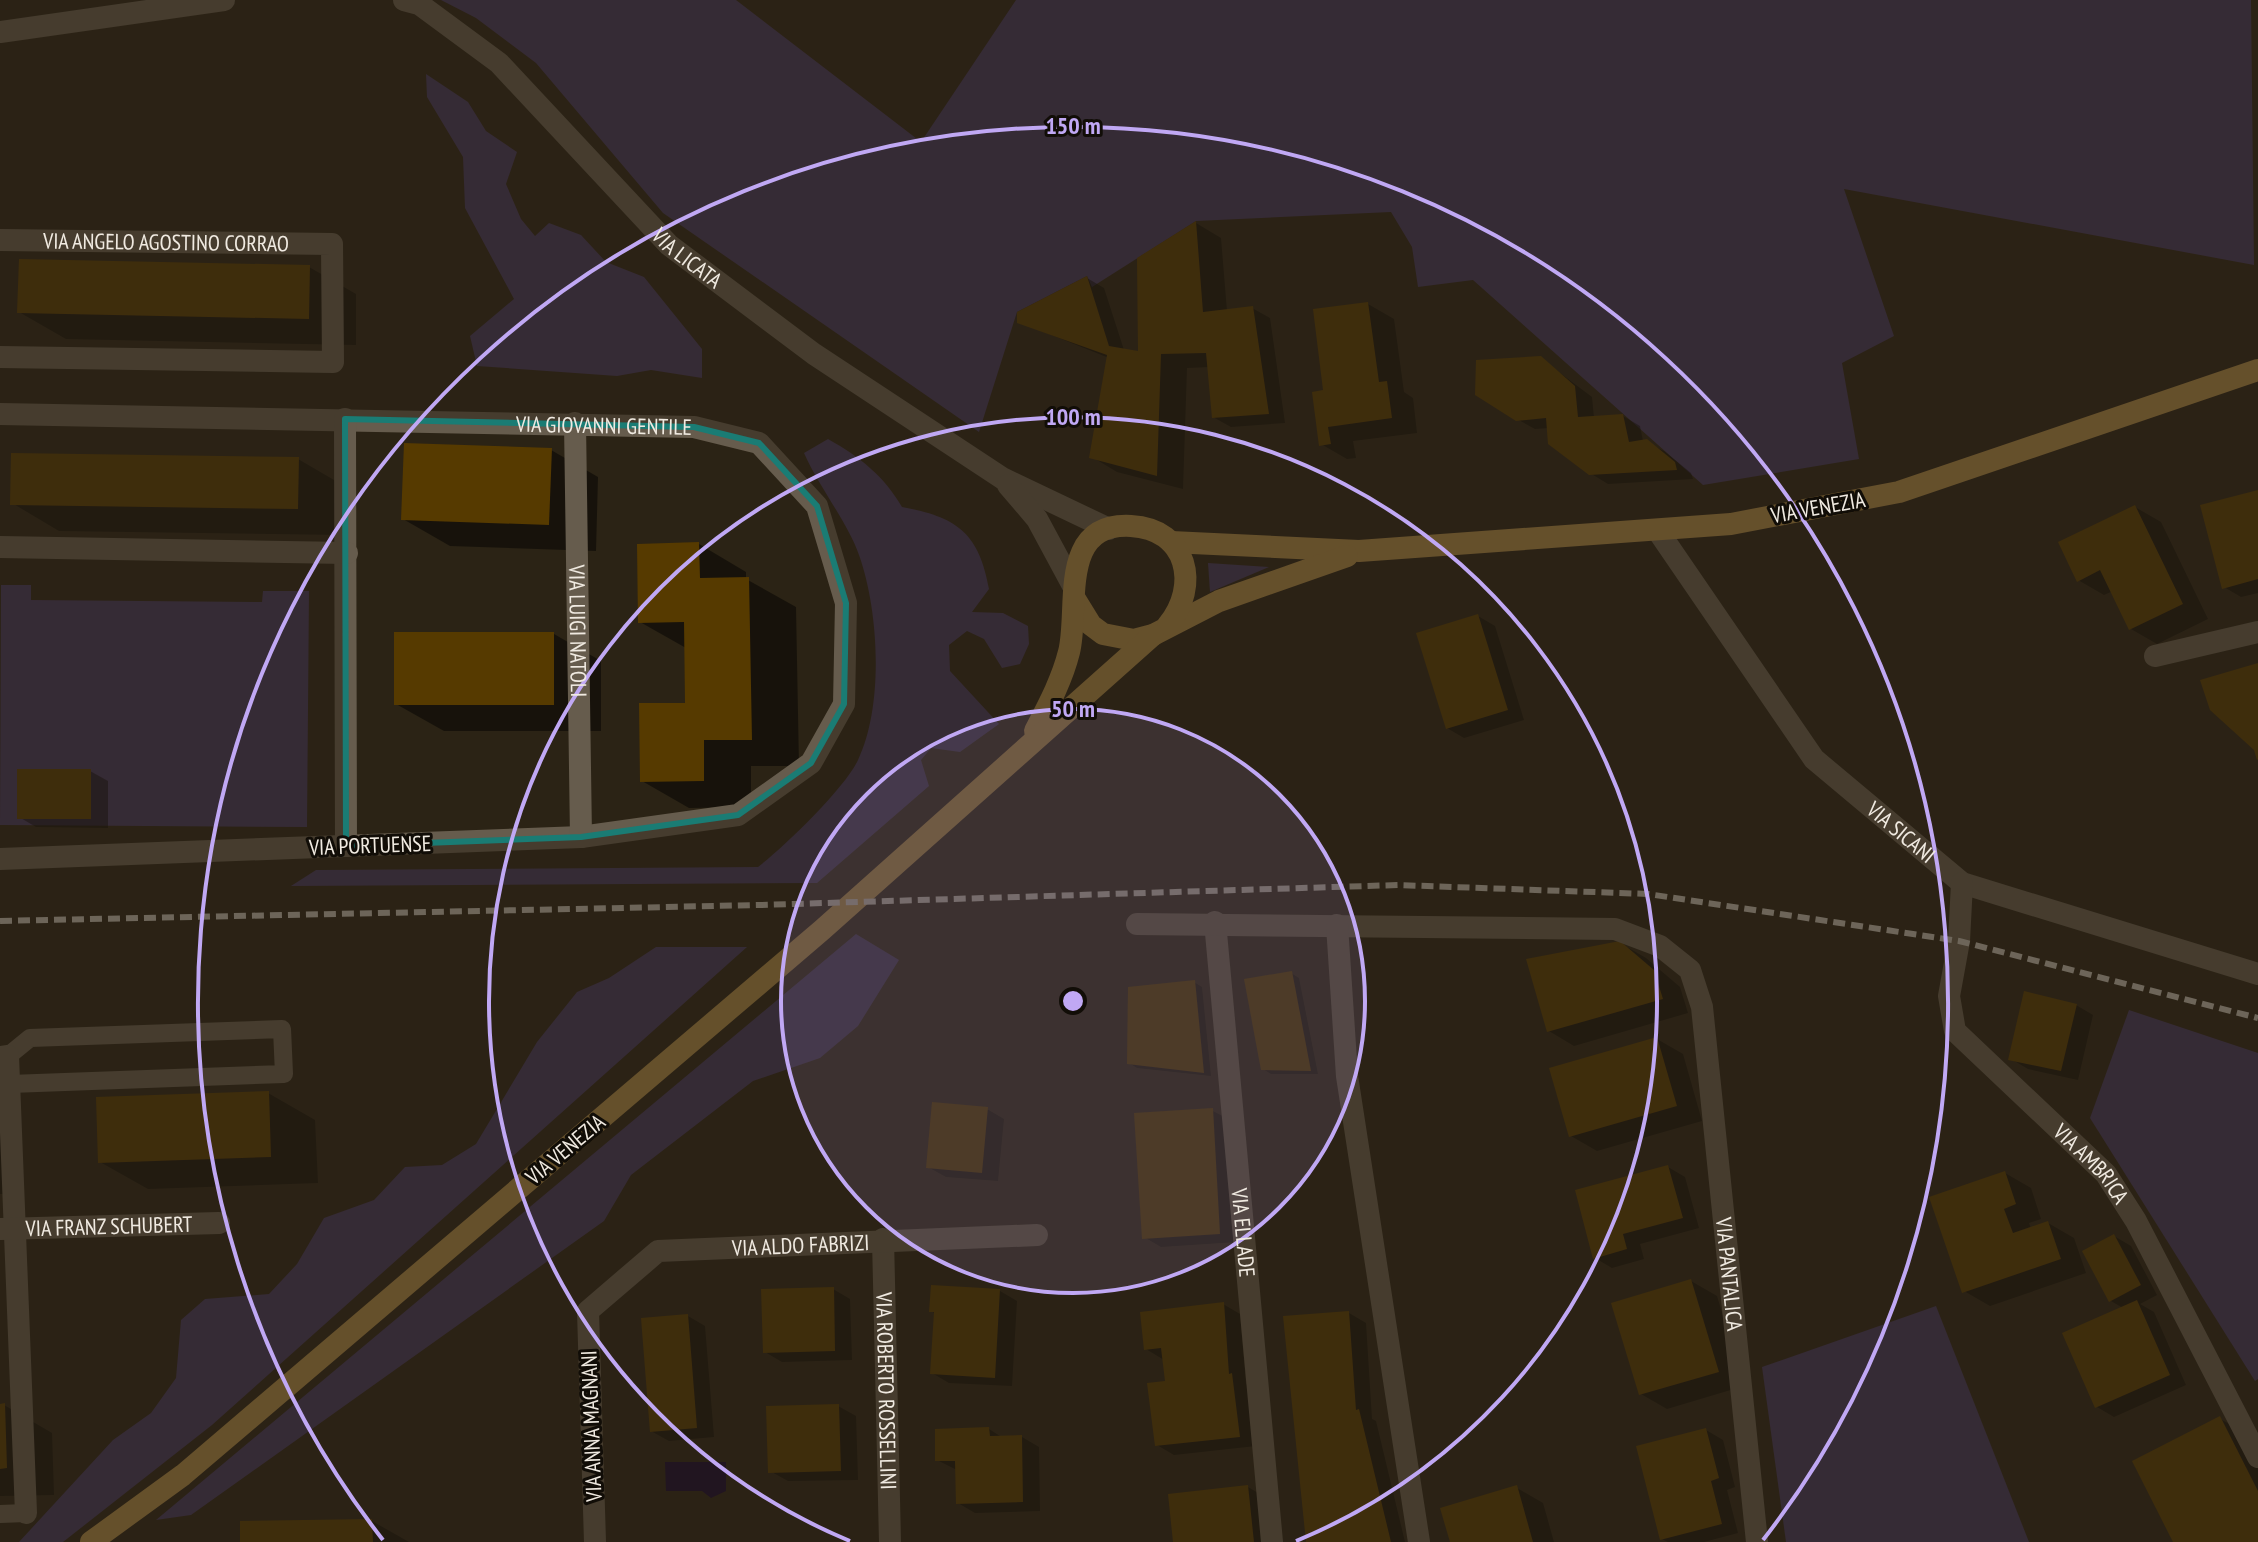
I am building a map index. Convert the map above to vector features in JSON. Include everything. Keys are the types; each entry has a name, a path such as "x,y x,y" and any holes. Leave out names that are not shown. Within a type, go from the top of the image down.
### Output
{"main road":[{"name":"VIA VENEZIA","path":"1359,551 1731,524 1899,492 2258,370"},
{"path":"1029,743 1057,689 1065,663 1082,552 1094,538 1109,529 1144,527 1171,542 1359,551"},
{"path":"1160,630 1181,610 1187,591 1186,572 1171,542"},
{"path":"1074,591 1091,625 1103,634 1134,640 1219,601 1359,551"},
{"name":"VIA VENEZIA","path":"91,1542 195,1465 822,930 1029,743 1160,630"}],"street":[{"path":"0,32 224,0"},
{"name":"VIA LICATA","path":"404,0 419,4 499,63 669,245 814,354 1002,478"},
{"name":"VIA ANGELO AGOSTINO CORRAO","path":"0,240 332,244 333,362 0,357"},
{"name":"VIA GIOVANNI GENTILE","path":"0,414 694,427 759,443 817,506 846,603 844,704 811,763 738,815"},
{"path":"345,419 346,846"},
{"name":"VIA LUIGI NATOLI","path":"575,423 581,837"},
{"path":"1002,478 1109,529"},
{"path":"1002,478 1037,519 1074,591"},
{"name":"VIA SICANI","path":"1658,531 1814,759 1962,883 2258,974"},
{"path":"0,547 347,553"},
{"path":"2155,656 2258,632"},
{"name":"VIA PORTUENSE","path":"0,859 581,837 738,815"},
{"name":"VIA AMBRICA","path":"1962,883 1959,941 1949,996 1955,1031 2106,1174 2136,1221 2258,1457"},
{"name":"VIA PANTALICA","path":"1137,924 1215,922 1615,929 1660,946 1690,970 1702,1007 1757,1542"},
{"name":"VIA ELLADE","path":"1215,922 1272,1542"},
{"path":"1337,925 1347,1076 1419,1542"},
{"path":"4,1056 10,1084 8,1228 26,1513"},
{"name":"VIA FRANZ SCHUBERT","path":"8,1228 219,1223"},
{"name":"VIA ALDO FABRIZI","path":"588,1311 658,1251 883,1239 1037,1235"},
{"name":"VIA ROBERTO ROSSELLINI","path":"883,1239 890,1542"},
{"name":"VIA ANNA MAGNANI","path":"588,1311 595,1542"}],"lane":[{"path":"4,1056 30,1038 282,1029 284,1074 10,1084"},
{"path":"0,1514 26,1513"}],"highlighted area":[{"path":"345,419 694,427 759,443 817,506 846,603 844,704 811,763 738,815 581,837 346,846"}],"shaded area":[{"path":"441,0 736,0 921,142 1016,0 2251,0 2254,265 1844,189 1894,336 1842,363 1859,459 1703,485 1473,280 1418,287 1412,247 1391,212 1196,221 1092,287 1087,276 1017,312 979,432 663,213 536,63 476,18"},
{"path":"426,74 468,102 486,131 517,152 506,184 521,219 535,236 549,223 581,235 606,262 644,277 702,349 702,378 651,370 617,376 477,366 470,336 514,299 465,208 463,157 427,97"},
{"path":"828,439 870,468 902,507 937,516 951,523 972,541 985,570 989,589 972,612 1003,613 1028,626 1029,644 1020,664 1002,668 984,639 967,631 949,645 950,671 999,724 960,752 931,748 921,760 929,786 817,883 291,886 316,870 758,867 769,858 813,816 851,772 866,738 872,713 876,658 866,578 854,543 804,453"},
{"path":"1208,563 1269,567 1210,592"},
{"path":"1,585 31,585 31,600 262,602 263,591 309,591 307,827 0,825"},
{"path":"856,934 899,960 858,1026 820,1058 753,1081 631,1175 604,1221 191,1515 156,1520"},
{"path":"656,947 747,947 212,1425 63,1542 19,1542 113,1440 151,1413 176,1378 181,1320 205,1299 269,1294 297,1264 324,1218 374,1200 405,1167 442,1165 476,1144 537,1042 577,992 609,978"},
{"path":"2129,1010 2258,1053 2258,1379 2255,1381 2090,1118"},
{"path":"1936,1306 2029,1542 1786,1542 1762,1367"},
{"path":"665,1462 726,1462 726,1491 711,1498 702,1491 666,1491"}],"building":[{"path":"1196,221 1203,312 1253,306 1269,414 1212,418 1206,353 1161,354 1157,476 1089,458 1107,355 1017,323 1017,312 1087,276 1109,346 1138,351 1137,258"},
{"path":"19,259 310,265 309,319 17,313"},
{"path":"1368,302 1379,382 1387,381 1392,418 1328,427 1331,444 1319,446 1312,392 1323,390 1313,309"},
{"path":"1541,356 1575,386 1578,417 1623,414 1629,442 1647,439 1675,462 1677,470 1589,475 1548,444 1546,418 1516,421 1475,395 1476,360"},
{"path":"404,443 552,448 549,525 401,520"},
{"path":"11,453 299,457 298,509 10,505"},
{"path":"2258,490 2258,579 2222,589 2200,505"},
{"path":"2135,505 2183,604 2129,630 2100,570 2077,582 2058,542"},
{"path":"699,542 700,578 749,577 752,740 704,740 704,781 640,782 639,703 685,703 684,622 638,623 637,544"},
{"path":"1478,614 1508,710 1446,729 1416,633"},
{"path":"394,632 554,632 554,705 394,705"},
{"path":"2258,663 2257,760 2254,750 2210,710 2200,680"},
{"path":"17,769 91,769 91,819 17,819"},
{"path":"1620,941 1654,970 1663,999 1547,1032 1526,959"},
{"path":"1292,971 1311,1071 1261,1070 1244,979"},
{"path":"1195,980 1204,1073 1127,1064 1128,987"},
{"path":"2024,991 2077,1004 2061,1071 2008,1060"},
{"path":"1657,1037 1677,1106 1569,1137 1549,1068"},
{"path":"269,1091 271,1157 98,1163 96,1097"},
{"path":"932,1102 988,1107 982,1173 926,1168"},
{"path":"1213,1108 1220,1234 1142,1239 1134,1113"},
{"path":"1668,1165 1683,1218 1623,1234 1627,1249 1593,1259 1575,1190"},
{"path":"2005,1171 2016,1204 2004,1209 2013,1233 2048,1221 2061,1259 1962,1293 1929,1197"},
{"path":"2114,1234 2141,1285 2109,1302 2082,1251"},
{"path":"1691,1279 1719,1372 1639,1395 1611,1303"},
{"path":"931,1285 1000,1289 995,1378 930,1374 934,1312 929,1312"},
{"path":"834,1287 835,1351 763,1353 761,1289"},
{"path":"2137,1300 2170,1375 2095,1408 2062,1333"},
{"path":"1224,1302 1229,1374 1232,1373 1240,1437 1155,1446 1147,1383 1165,1381 1161,1348 1144,1350 1140,1312"},
{"path":"1349,1311 1356,1410 1359,1409 1391,1542 1306,1542 1283,1316"},
{"path":"688,1314 697,1428 650,1432 641,1318"},
{"path":"5,1403 7,1468 0,1469 0,1404"},
{"path":"839,1404 841,1471 768,1473 766,1406"},
{"path":"2220,1416 2258,1491 2258,1542 2173,1542 2132,1461"},
{"path":"989,1427 990,1436 1022,1435 1023,1502 956,1504 955,1461 935,1461 935,1429"},
{"path":"1706,1428 1719,1478 1711,1481 1722,1524 1660,1540 1636,1446"},
{"path":"1248,1485 1254,1542 1173,1542 1168,1494"},
{"path":"1517,1485 1533,1542 1450,1542 1440,1508"},
{"path":"372,1519 373,1542 240,1542 240,1521"}],"railway":[{"path":"0,921 761,905 1398,885 1648,894 1959,941 2258,1018"}]}
